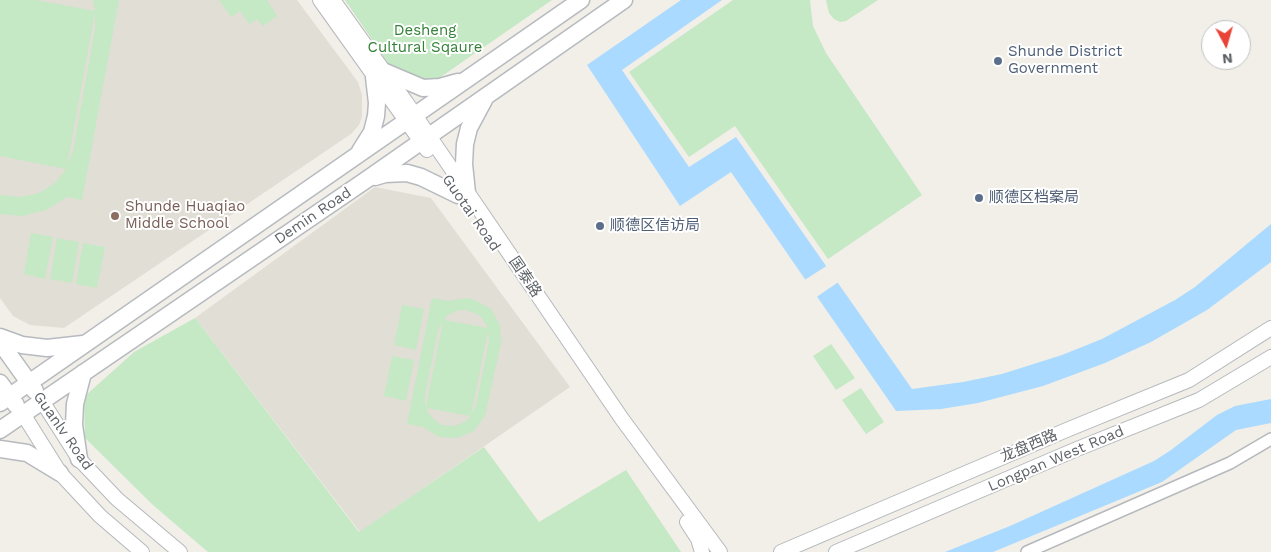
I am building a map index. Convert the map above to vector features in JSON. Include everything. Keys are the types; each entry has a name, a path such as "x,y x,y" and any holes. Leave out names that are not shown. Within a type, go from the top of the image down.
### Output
{"main road":[{"path":"5,400 581,0"},
{"name":"Demin Road","path":"0,430 366,180 624,0"},
{"path":"358,156 372,132 376,116 379,74 422,88 467,80"},
{"path":"366,180 385,174 407,174 463,194 465,144 469,128 485,96"},
{"path":"0,337 22,345 48,348 85,344"},
{"name":"Guanlv Road","path":"0,342 42,401"},
{"path":"79,459 74,424 75,404 83,373"},
{"name":"Guanlv Road","path":"0,383 5,400 22,414"},
{"path":"0,449 27,453 60,473"}],"street":[{"path":"320,0 379,74 411,119"},
{"path":"333,0 379,74"},
{"name":"Guotai Road","path":"411,119 695,533 702,552"},
{"name":"国泰路","path":"463,194 622,419 720,552"},
{"name":"龙盘西路","path":"781,552 1189,380 1271,328"},
{"name":"Longpan West Road","path":"836,552 1199,400 1271,357"},
{"name":"Guanlv Road","path":"42,401 79,459 117,499 180,552"},
{"name":"Guanlv Road","path":"22,414 60,473 100,516 142,552"},
{"path":"1027,552 1230,463 1271,440"}],"shaded area":[{"name":"Shunde Huaqiao Middle School","path":"0,0 297,0 358,82 362,95 362,117 359,125 351,134 64,328 30,325 13,316 0,298"},
{"path":"375,187 431,198 570,387 360,532 195,318"}],"green space":[{"path":"0,0 36,0 95,11 93,0 119,0 82,200 67,197 46,210 22,216 0,214 0,195 20,197 39,193 55,183 66,169 0,156","holes":["95,13 95,29 73,151 67,166"]},
{"path":"219,0 267,0 277,16 263,26 257,19 249,24 240,11 231,17"},
{"name":"Desheng Cultural Sqaure","path":"345,0 552,0 429,85 392,69"},
{"path":"733,0 810,0 813,26 826,53 922,195 828,259 735,126 689,157 629,72"},
{"path":"826,0 878,0 846,21 840,22 829,13"},
{"path":"31,233 53,237 45,279 24,274"},
{"path":"57,238 79,242 72,283 50,279"},
{"path":"83,243 105,247 97,288 76,284"},
{"path":"432,298 448,301 466,298 475,300 491,309 500,325 501,343 485,416 474,431 457,438 439,437 423,427 407,424","holes":["459,310 465,310 477,314 488,328 444,320 448,315","443,321 425,406 425,395 438,331","488,331 489,341 476,405 471,415","426,408 470,416 466,421 455,426 442,425 432,418"]},
{"path":"402,305 424,309 416,350 394,345"},
{"path":"195,318 359,532 484,447 539,522 626,470 681,552 208,552 153,505 85,438 84,397 134,352"},
{"path":"831,344 855,378 836,390 813,356"},
{"path":"392,356 414,360 406,401 384,396"},
{"path":"861,388 884,422 866,434 842,400"}],"water":[{"path":"681,0 722,0 622,70 689,167 736,137 912,389 1002,374 1062,355 1102,339 1175,300 1195,287 1271,224 1271,262 1207,310 1151,342 1105,363 1043,386 978,403 941,409 896,411 731,172 680,206 587,65"},
{"path":"1271,399 1271,423 1236,430 1162,482 993,552 945,552 1010,526 1154,461 1217,415 1235,406"}],"pier":[{"path":"828,265 840,281 815,298 803,281"}],"place":[{"name":"Shunde District Government","path":"998,61"},
{"name":"顺德区档案局","path":"979,198"},
{"name":"Shunde Huaqiao Middle School","path":"115,216"},
{"name":"顺德区信访局","path":"600,226"}]}
